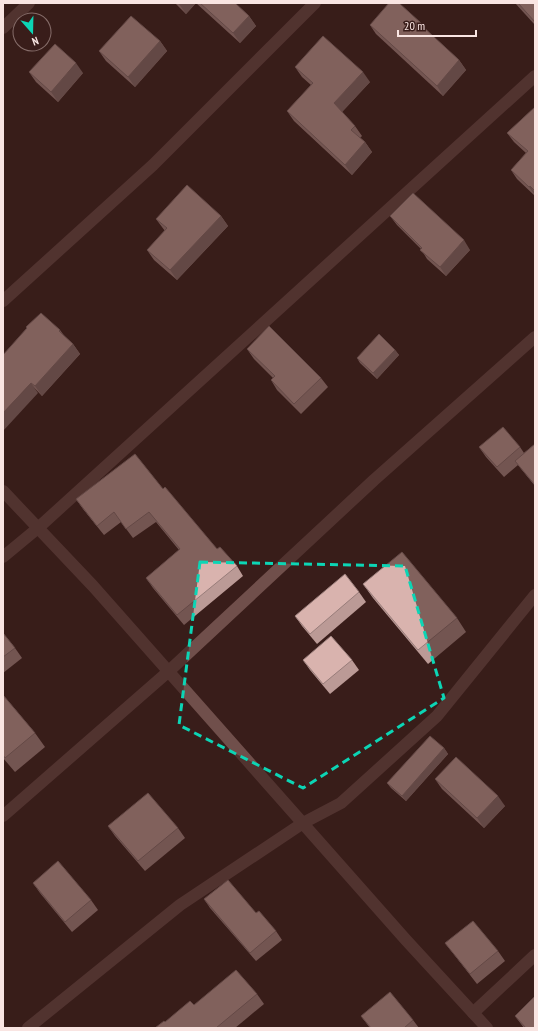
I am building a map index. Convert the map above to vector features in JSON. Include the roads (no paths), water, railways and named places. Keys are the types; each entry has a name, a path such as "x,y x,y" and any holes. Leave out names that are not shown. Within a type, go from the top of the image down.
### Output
{"street":[{"path":"3,28 29,3"},
{"path":"3,301 153,164 315,3"},
{"path":"3,557 38,528 535,76"},
{"path":"3,816 169,671 374,480 535,337"},
{"path":"3,491 93,586 406,940 487,1028"},
{"path":"28,1028 180,905 303,823 341,803 437,716 535,595"},
{"path":"473,1013 535,955"}]}
